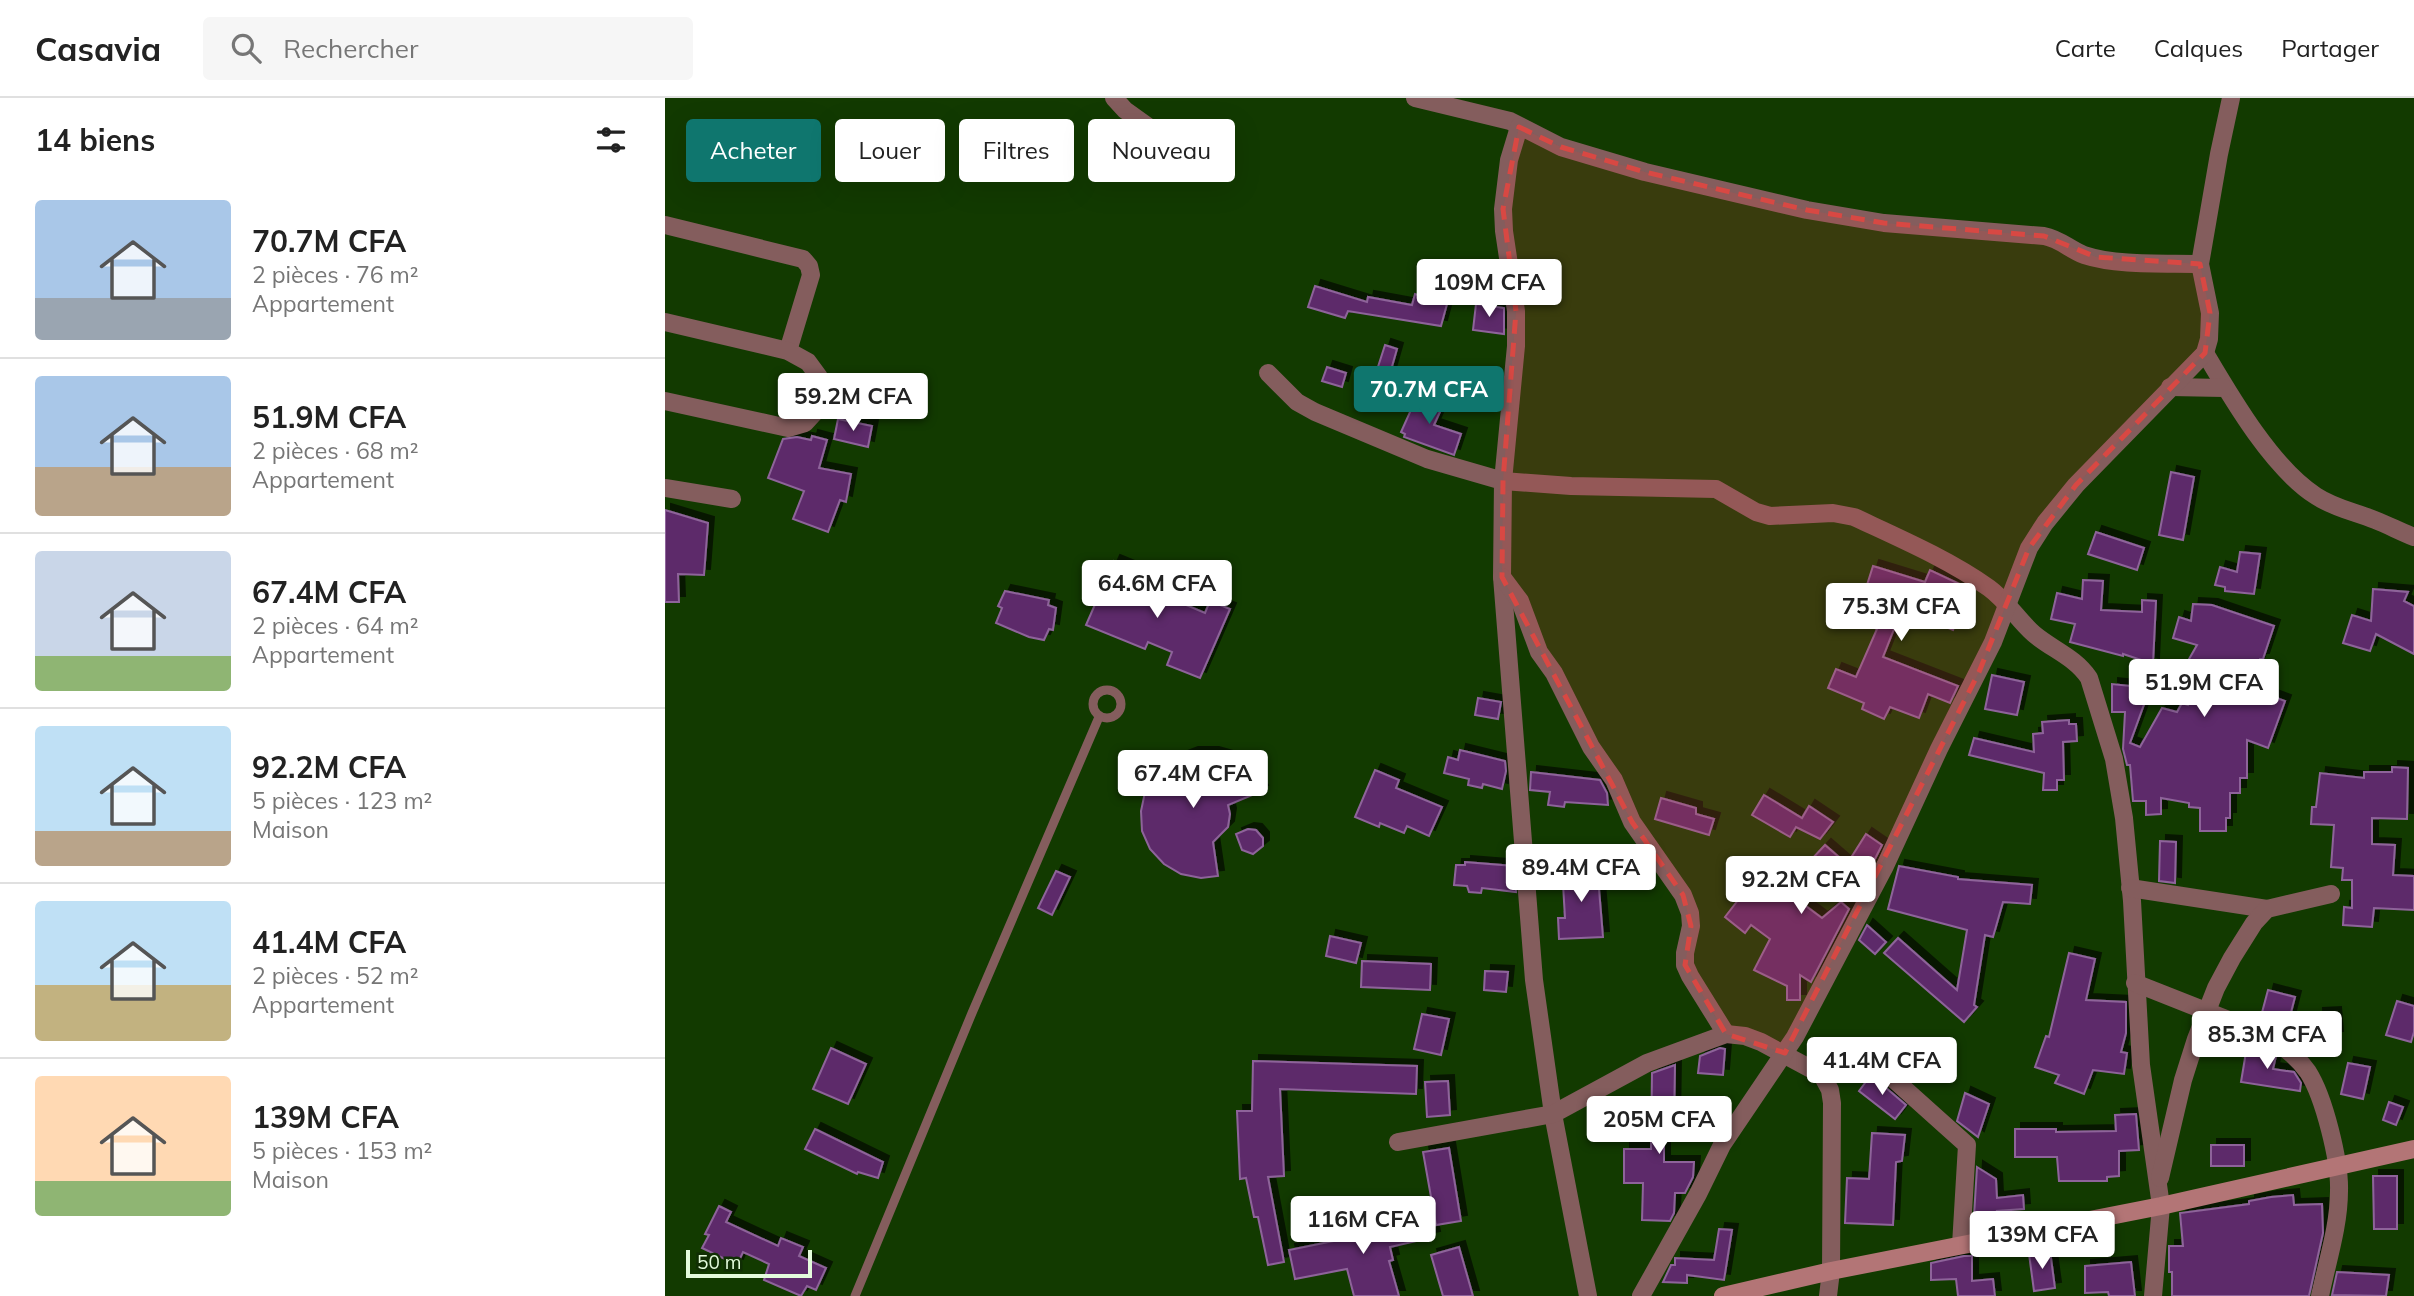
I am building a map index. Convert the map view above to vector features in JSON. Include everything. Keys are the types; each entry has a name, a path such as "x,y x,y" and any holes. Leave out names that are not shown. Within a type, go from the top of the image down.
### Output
{"street":[{"path":"1114,98 1138,119"},
{"path":"1415,98 1510,121 1561,147 1645,172 1807,210 1884,223 2044,236 2055,238 2083,254 2125,261 2200,264"},
{"path":"1641,1296 1722,1145 1785,1053 1885,866 1993,642 2029,548 2045,523 2076,485 2205,353 2209,339 2210,313 2200,264 2231,98"},
{"path":"1519,127 1504,186 1504,231 1516,311 1514,371 1503,481 1502,577 1534,980 1553,1114 1587,1296"},
{"path":"665,225 803,259 809,266 811,275 788,351"},
{"path":"665,322 788,351 808,362 819,377 820,395 816,411 804,423 788,428 665,401"},
{"path":"2205,353 2224,388 2295,479 2314,495 2337,508 2414,537"},
{"path":"1268,373 1297,402 1315,412 1427,459 1503,481 1716,489 1756,512 1770,516 1833,513 1854,517 1969,575 2008,604 2031,632 2082,667 2089,678 2114,759 2124,818 2141,1065 2161,1206 2153,1296"},
{"path":"2170,387 2224,388"},
{"path":"665,488 732,499"},
{"path":"1502,577 1520,601 1539,652 1555,673 1591,747 1613,780 1632,822 1683,895 1690,913 1691,926 1685,965 1726,1034"},
{"path":"2130,888 2267,909 2331,894"},
{"path":"2158,1185 2183,1080 2206,1012 2232,958 2254,923 2267,909"},
{"path":"2135,983 2277,1041 2308,1072 2324,1111 2338,1166 2336,1220 2320,1296"},
{"path":"1398,1142 1553,1114 1647,1063 1726,1034 1745,1036 1785,1053 1823,1077 1830,1090 1831,1271 1828,1296"},
{"path":"1870,1058 1967,1146 1961,1245"},
{"path":"1724,1296 1831,1271 2161,1206 2414,1149"}],"lane":[{"path":"855,1296 966,1026 1099,717"}],"highlighted area":[{"path":"1519,127 1561,147 1645,172 1807,210 1884,223 2044,236 2096,257 2200,264 2210,313 2205,353 2076,485 2029,548 1979,672 1785,1053 1726,1034 1685,965 1691,926 1683,895 1632,822 1502,577 1503,481 1516,311 1503,209"}],"building":[{"path":"1315,286 1367,302 1368,297 1412,305 1415,294 1447,304 1441,326 1348,311 1345,318 1308,307"},
{"path":"1476,304 1504,308 1504,334 1473,330"},
{"path":"1385,345 1397,349 1389,377 1376,373"},
{"path":"1327,367 1346,373 1342,387 1322,381"},
{"path":"1419,392 1444,403 1434,425 1461,434 1454,455 1404,437 1405,434 1401,432"},
{"path":"838,419 872,426 868,447 834,439"},
{"path":"812,436 827,440 819,468 851,474 846,502 840,500 828,532 793,519 804,491 768,478 783,439 797,437 811,440"},
{"path":"2171,472 2194,477 2183,540 2159,535"},
{"path":"665,510 708,523 704,575 678,574 679,602 665,602"},
{"path":"2096,532 2144,548 2137,570 2088,554"},
{"path":"2240,552 2260,554 2254,594 2225,591 2225,587 2215,585 2220,567 2237,572"},
{"path":"1114,561 1141,572 1136,584 1205,613 1210,601 1230,609 1200,678 1167,665 1172,652 1148,642 1145,649 1086,625"},
{"path":"1873,566 1925,582 1930,570 1970,589 1953,630 1902,609 1883,657 1958,686 1950,703 1928,694 1919,718 1890,707 1884,719 1862,709 1864,703 1828,688 1836,669 1856,677 1877,629 1864,623 1876,591 1866,588"},
{"path":"2083,580 2103,581 2101,610 2142,612 2142,600 2156,601 2153,664 2070,642 2075,624 2051,619 2057,593 2082,599"},
{"path":"2373,589 2408,592 2404,601 2414,606 2414,654 2376,634 2370,651 2343,643 2352,615 2371,621"},
{"path":"1005,591 1049,600 1048,605 1056,608 1053,630 1049,629 1044,640 1029,637 996,623 1002,608 998,606"},
{"path":"2193,604 2212,605 2274,626 2250,688 2285,701 2268,748 2247,740 2247,778 2240,778 2240,793 2230,793 2230,818 2226,818 2226,831 2200,831 2200,808 2189,807 2189,803 2161,798 2161,814 2146,815 2146,801 2133,801 2130,765 2127,765 2123,749 2125,712 2112,712 2112,684 2150,688 2130,743 2140,747 2162,708 2177,712 2182,703 2188,705 2199,683 2181,673 2197,645 2173,638 2179,617 2191,621"},
{"path":"1992,675 2024,682 2017,715 1985,709"},
{"path":"1478,698 1501,702 1498,719 1475,715"},
{"path":"2069,720 2069,724 2076,724 2077,741 2063,742 2064,780 2057,780 2057,790 2043,790 2044,773 1969,755 1974,738 2034,752 2033,734 2043,733 2042,722"},
{"path":"1460,750 1505,761 1502,789 1483,784 1482,788 1468,785 1469,779 1444,773 1448,757 1458,760"},
{"path":"1192,753 1213,753 1234,759 1251,773 1262,791 1228,805 1228,827 1213,842 1218,876 1201,878 1181,874 1164,864 1150,849 1142,831 1141,811 1145,792 1155,775 1171,761"},
{"path":"2392,767 2408,768 2407,819 2372,818 2372,844 2395,845 2393,875 2414,876 2414,910 2374,908 2372,927 2343,925 2344,907 2352,908 2352,880 2342,880 2343,868 2331,867 2334,825 2311,824 2320,773 2364,778 2364,772 2392,772"},
{"path":"1375,770 1399,780 1396,788 1442,807 1429,836 1407,826 1404,833 1355,817"},
{"path":"1531,772 1600,780 1607,793 1608,805 1565,802 1564,807 1548,805 1550,792 1530,790"},
{"path":"1764,795 1802,818 1809,806 1833,822 1820,839 1796,827 1790,837 1752,815"},
{"path":"1661,798 1696,808 1696,814 1714,819 1709,835 1655,819"},
{"path":"1248,829 1256,830 1263,838 1263,846 1253,854 1242,850 1236,834"},
{"path":"1866,834 1882,845 1854,900 1824,875 1802,903 1822,918 1841,902 1849,909 1811,982 1800,975 1800,1000 1787,1000 1787,986 1754,970 1770,939 1751,925 1745,933 1725,917 1759,873 1790,897 1813,865 1809,862 1825,845 1847,864"},
{"path":"2160,841 2176,842 2175,883 2159,881"},
{"path":"1465,862 1514,866 1516,892 1482,888 1481,893 1469,892 1467,886 1454,885 1456,865 1465,865"},
{"path":"1597,865 1603,937 1559,939 1558,918 1565,918 1562,867"},
{"path":"1899,866 1958,879 2032,885 2030,904 2003,902 1993,937 1985,935 1974,1005 1977,1007 1964,1022 1884,953 1898,938 1957,990 1967,930 1888,909"},
{"path":"1056,871 1070,877 1052,915 1038,908"},
{"path":"1867,925 1886,942 1875,954 1859,940"},
{"path":"1330,936 1361,943 1356,963 1326,956"},
{"path":"2069,953 2095,959 2086,1000 2126,1002 2126,1033 2121,1052 2127,1053 2124,1074 2093,1070 2084,1094 2055,1083 2059,1075 2035,1067 2046,1036 2049,1037"},
{"path":"1362,961 1431,964 1430,990 1361,987"},
{"path":"1485,971 1508,972 1506,992 1484,990"},
{"path":"2268,990 2295,997 2287,1028 2260,1020"},
{"path":"2397,1001 2414,1006 2414,1032 2411,1042 2386,1035"},
{"path":"2335,1013 2337,1037 2318,1038 2317,1014"},
{"path":"1422,1014 1449,1019 1441,1055 1414,1049"},
{"path":"2247,1046 2266,1049 2276,1056 2273,1069 2294,1072 2301,1083 2300,1091 2241,1082"},
{"path":"831,1048 866,1064 848,1104 813,1089"},
{"path":"1720,1048 1725,1049 1723,1075 1698,1073 1700,1056"},
{"path":"1253,1061 1417,1066 1416,1094 1280,1089 1284,1176 1268,1177 1284,1262 1268,1265 1246,1178 1240,1179 1237,1111 1252,1111"},
{"path":"2348,1063 2370,1067 2363,1099 2341,1094"},
{"path":"1675,1065 1674,1125 1664,1125 1664,1162 1694,1162 1693,1177 1685,1193 1675,1193 1674,1213 1670,1221 1642,1220 1643,1183 1624,1183 1624,1149 1651,1149 1652,1073"},
{"path":"1871,1075 1906,1105 1895,1119 1859,1091"},
{"path":"1448,1081 1450,1115 1427,1117 1425,1082"},
{"path":"1965,1093 1989,1104 1978,1137 1957,1121"},
{"path":"2389,1102 2403,1107 2396,1125 2383,1120"},
{"path":"2136,1114 2139,1150 2119,1151 2119,1176 2107,1177 2107,1181 2059,1181 2057,1157 2015,1157 2015,1129 2056,1129 2056,1132 2116,1131 2115,1115"},
{"path":"815,1129 883,1162 878,1178 858,1172 857,1174 805,1149"},
{"path":"1872,1133 1905,1135 1902,1161 1896,1162 1893,1225 1845,1223 1847,1178 1869,1179"},
{"path":"2211,1145 2244,1145 2244,1166 2211,1166"},
{"path":"1449,1148 1461,1221 1436,1225 1423,1152"},
{"path":"1977,1167 1996,1179 1997,1198 2023,1195 2024,1209 1997,1211 1998,1215 1974,1216"},
{"path":"2373,1176 2397,1176 2397,1229 2374,1229"},
{"path":"2293,1195 2294,1205 2322,1204 2323,1233 2309,1296 2172,1296 2169,1246 2183,1246 2180,1213"},
{"path":"719,1206 731,1212 726,1222 778,1246 781,1238 803,1247 799,1256 826,1268 816,1290 807,1286 801,1296 764,1280 769,1264 743,1252 737,1265 702,1248 709,1235 705,1234"},
{"path":"1429,1214 1434,1237 1390,1247 1393,1260 1389,1261 1399,1296 1354,1296 1347,1269 1295,1279 1289,1250 1373,1233 1371,1227"},
{"path":"1719,1229 1732,1230 1724,1280 1687,1275 1687,1283 1663,1282 1671,1265 1675,1265 1675,1258 1714,1260"},
{"path":"1459,1247 1473,1296 1443,1296 1431,1255"},
{"path":"2050,1251 2055,1288 2034,1291 2029,1254"},
{"path":"1972,1256 1972,1281 1993,1279 1995,1296 1958,1296 1956,1279 1931,1280 1931,1263"},
{"path":"2131,1262 2135,1296 2109,1296 2108,1292 2085,1293 2085,1266"},
{"path":"2337,1272 2389,1275 2386,1296 2332,1295"}]}
